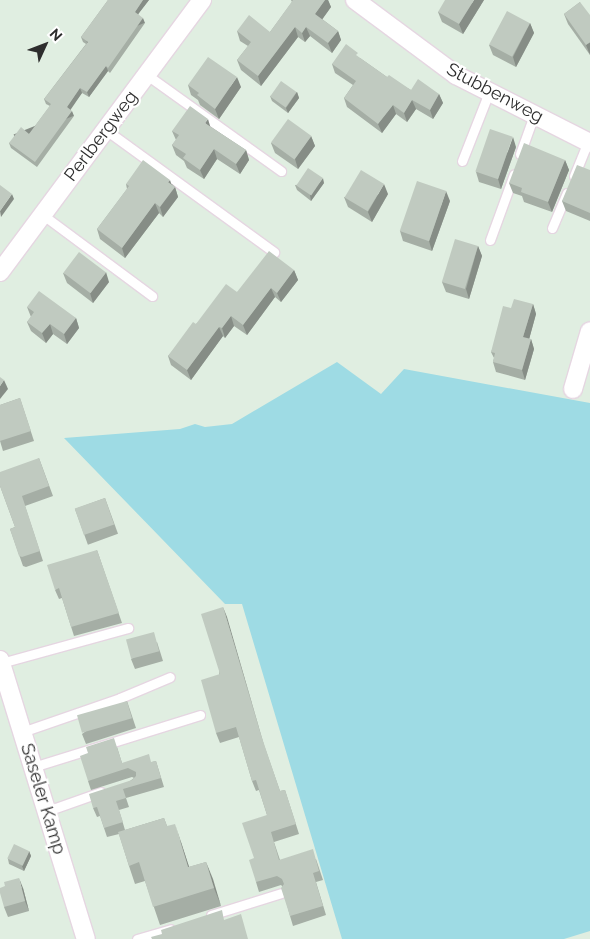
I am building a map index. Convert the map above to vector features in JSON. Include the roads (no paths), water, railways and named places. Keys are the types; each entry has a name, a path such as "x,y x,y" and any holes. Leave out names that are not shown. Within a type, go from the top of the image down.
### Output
{"street":[{"name":"Perlbergweg","path":"0,272 202,0"},
{"name":"Stubbenweg","path":"355,0 456,75 589,142"},
{"path":"573,389 590,331"},
{"name":"Saseler Kamp","path":"0,662 86,939"}],"lane":[{"path":"147,75 281,171"},
{"path":"462,162 489,92"},
{"path":"490,240 534,115"},
{"path":"106,130 274,252"},
{"path":"552,228 589,142"},
{"path":"43,215 152,296"},
{"path":"0,662 128,628"},
{"path":"22,732 120,698 170,678"},
{"path":"33,767 200,715"},
{"path":"47,811 108,790"},
{"path":"205,917 281,893"},
{"path":"138,939 177,926"}]}
